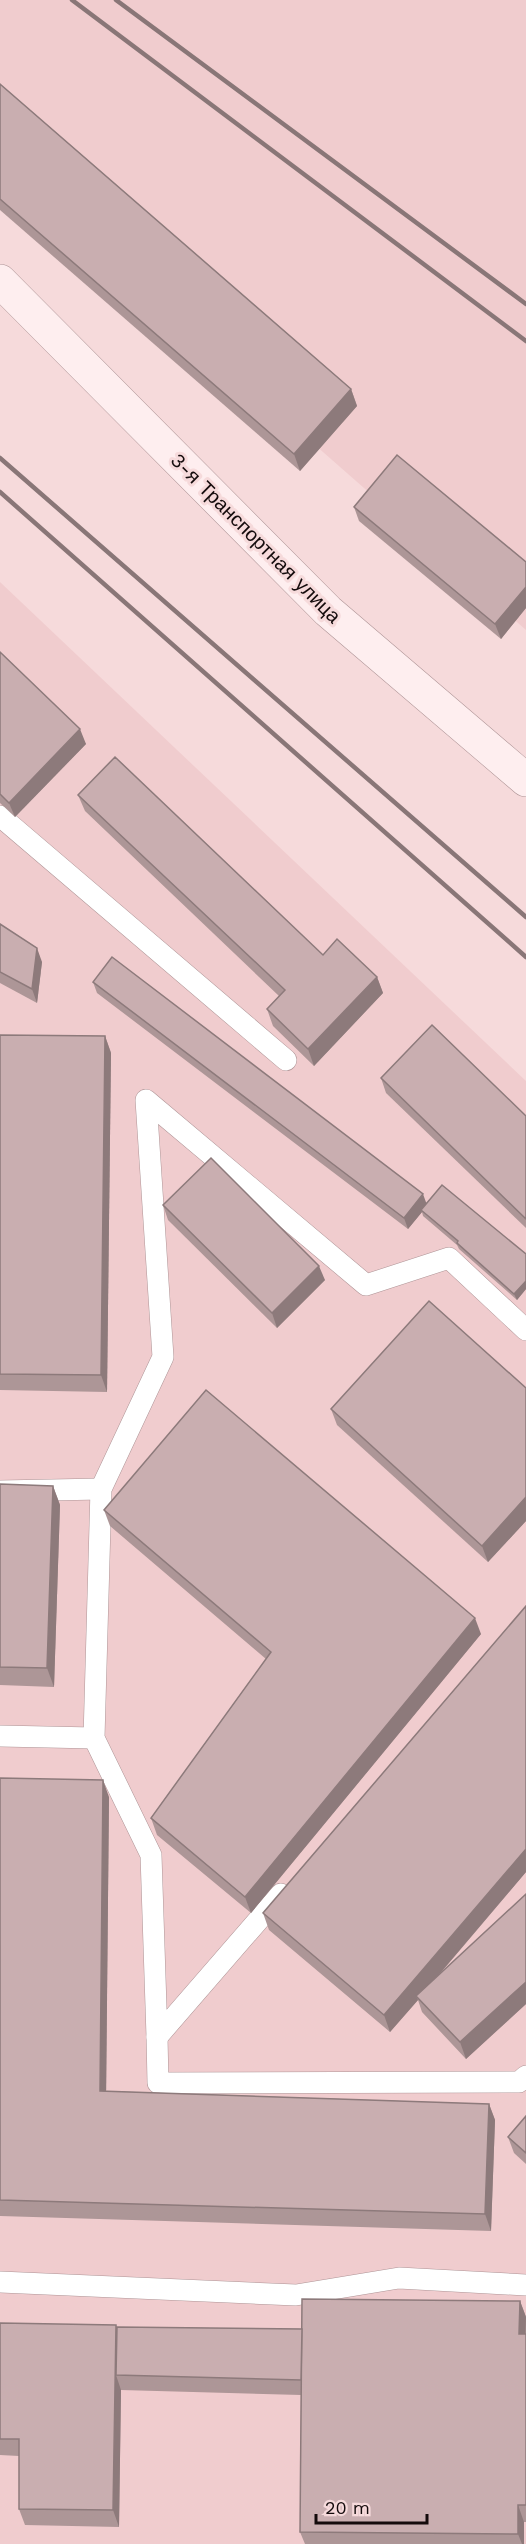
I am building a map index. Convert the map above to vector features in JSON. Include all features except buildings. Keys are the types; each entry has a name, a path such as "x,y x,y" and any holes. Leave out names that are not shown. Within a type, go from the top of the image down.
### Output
{"street":[{"name":"3-я Транспортная улица","path":"0,281 327,611 526,780"}],"lane":[{"path":"0,816 286,1060"},
{"path":"526,1330 449,1258 366,1286 146,1100 163,1357 101,1489 94,1738 151,1855 158,2083 519,2082 526,2076"},
{"path":"0,1491 101,1489"},
{"path":"0,1736 94,1738"},
{"path":"157,2037 296,1877"},
{"path":"0,2282 296,2295 399,2278 526,2285"}],"shaded area":[{"path":"0,0 526,0 526,630 0,169"},
{"path":"0,582 526,1081 526,2544 0,2544"}],"railway":[{"path":"72,0 526,341"},
{"path":"116,0 526,304"},
{"path":"0,458 526,917"},
{"path":"0,492 526,957"}]}
